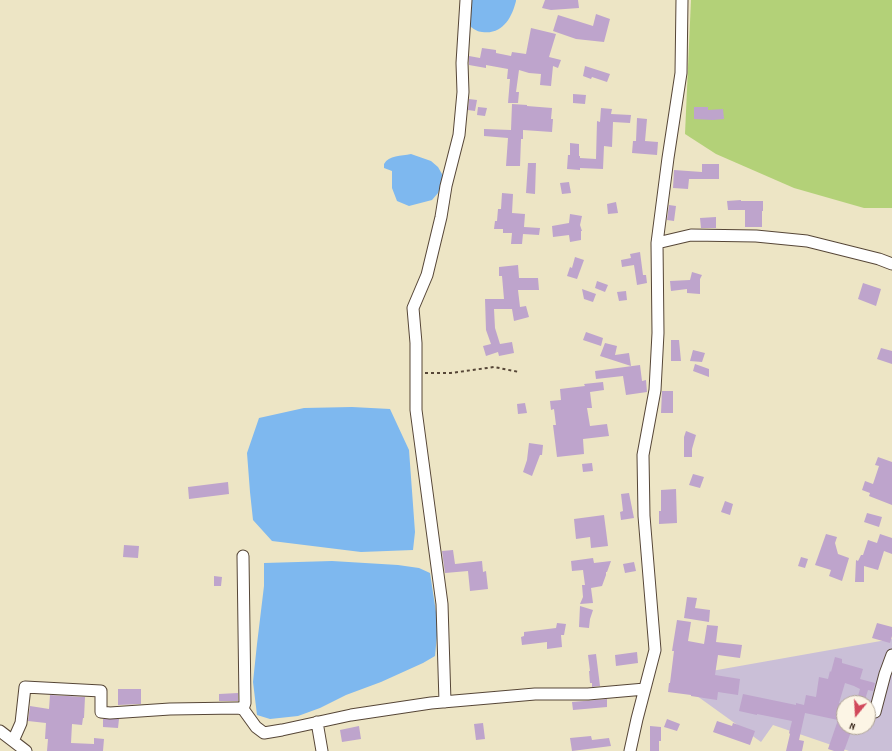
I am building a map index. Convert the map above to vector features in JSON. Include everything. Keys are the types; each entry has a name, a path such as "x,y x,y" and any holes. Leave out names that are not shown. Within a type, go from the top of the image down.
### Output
{"street":[{"path":"445,702 442,604 416,410 416,343 413,308 426,275 441,217 446,186 458,135 463,92 462,63 466,0"},
{"path":"630,751 644,689 655,650 644,516 643,455 655,390 658,333 657,243 681,73 682,0"},
{"path":"657,243 691,235 756,236 808,241 892,264"},
{"path":"243,556 245,703 243,709"},
{"path":"876,708 885,674 892,655"},
{"path":"13,741 21,723 25,687 101,691 101,712 110,713 170,709 238,708 243,709 256,727 264,732 282,730 351,715 445,702 534,694 588,694 644,689"},
{"path":"317,722 322,751"},
{"path":"0,731 26,751"}],"path":[{"path":"416,373 451,373 494,367 519,372"}],"shaded area":[{"path":"892,639 892,751 849,751 773,725 761,742 672,678"}],"green space":[{"path":"691,0 892,0 892,208 864,208 794,188 716,154 685,134"}],"water":[{"path":"471,0 516,1 509,19 501,28 496,31 479,32 471,27 469,17"},
{"path":"411,154 431,161 438,167 442,174 443,182 438,193 432,200 409,206 397,201 392,188 392,171 384,168 384,164 392,157"},
{"path":"352,407 390,409 409,450 415,532 413,550 361,552 272,541 253,520 250,492 247,453 259,418 304,408"},
{"path":"332,561 398,565 419,568 430,573 438,625 435,656 381,682 346,695 320,708 298,716 270,719 257,715 253,682 264,586 264,563"}],"building":[{"path":"545,0 578,0 579,8 551,10 542,8"},
{"path":"596,14 610,19 604,42 576,39 553,31 558,15 593,26"},
{"path":"531,28 556,34 549,57 561,60 558,68 553,66 551,86 540,85 541,74 519,70 516,92 519,92 518,103 508,103 510,79 507,79 508,69 486,65 486,68 469,65 469,56 480,58 482,48 496,50 496,53 511,56 512,52 526,54"},
{"path":"585,66 610,74 607,82 592,77 591,79 583,76"},
{"path":"573,94 586,95 585,104 573,103"},
{"path":"469,99 477,100 475,111 468,110"},
{"path":"512,104 552,108 552,132 523,130 523,139 521,139 520,166 506,166 508,138 484,136 484,129 511,130"},
{"path":"478,107 487,108 485,116 477,115"},
{"path":"694,107 708,107 708,110 723,109 724,119 694,119"},
{"path":"601,108 612,109 611,114 631,115 630,123 613,122 612,147 604,146 603,169 567,169 568,155 570,155 570,143 579,144 580,158 596,159 597,121 600,122"},
{"path":"637,118 647,119 645,141 658,142 657,155 632,153 633,141 636,141"},
{"path":"528,163 536,163 535,194 526,193"},
{"path":"702,164 719,164 719,179 689,179 688,189 673,188 674,170 702,172"},
{"path":"569,182 571,193 562,194 560,183"},
{"path":"502,193 513,194 512,213 525,214 524,227 540,228 539,235 523,234 522,244 511,244 512,233 503,233 503,229 494,229 495,221 497,221 498,209 501,209"},
{"path":"727,201 763,201 762,227 745,227 745,210 728,210"},
{"path":"616,202 618,213 608,214 607,204"},
{"path":"669,205 676,206 674,221 667,220"},
{"path":"570,214 582,216 580,225 582,231 581,240 570,242 569,235 553,237 552,226 569,223"},
{"path":"716,217 716,228 701,228 700,218"},
{"path":"640,252 643,275 646,275 647,283 637,285 634,265 622,267 621,260 631,258 630,254"},
{"path":"575,257 584,260 577,279 567,276 570,267 572,268"},
{"path":"518,265 519,278 538,278 539,290 518,290 520,307 526,306 529,317 514,321 512,309 494,309 495,328 500,344 512,342 514,353 499,356 498,352 486,356 483,346 491,344 486,330 485,299 504,299 502,276 499,276 499,267"},
{"path":"692,272 702,275 700,279 700,294 687,293 687,289 671,291 670,281 690,280"},
{"path":"597,281 608,285 605,292 595,288"},
{"path":"863,283 881,289 876,306 858,299"},
{"path":"582,289 596,294 593,302 584,299"},
{"path":"626,291 627,300 619,301 617,292"},
{"path":"586,332 603,338 601,346 583,340"},
{"path":"671,340 679,340 681,361 671,361"},
{"path":"605,343 617,346 615,355 629,353 631,366 600,356"},
{"path":"881,348 892,351 892,364 877,359"},
{"path":"693,350 705,353 702,362 690,361"},
{"path":"695,364 709,369 709,377 693,371"},
{"path":"640,365 642,381 646,380 647,392 626,395 623,376 596,379 595,371"},
{"path":"603,382 604,390 590,392 592,408 587,408 590,426 607,424 609,436 583,439 584,454 557,457 553,425 556,425 554,409 551,410 550,401 561,400 560,389"},
{"path":"662,391 673,391 673,413 661,413"},
{"path":"525,403 527,413 518,414 517,404"},
{"path":"686,431 696,435 692,449 692,457 684,457 684,437"},
{"path":"529,443 543,445 542,455 540,455 532,476 523,472 527,460"},
{"path":"878,457 892,462 892,505 869,496 870,493 862,490 865,481 873,484 879,466 875,465"},
{"path":"592,463 593,471 583,472 582,464"},
{"path":"693,474 704,477 700,488 689,485"},
{"path":"228,482 229,494 189,499 188,487"},
{"path":"676,489 677,523 659,524 659,511 661,511 661,490"},
{"path":"629,493 634,518 621,520 620,512 623,511 621,494"},
{"path":"725,501 733,504 730,515 721,512"},
{"path":"867,513 882,517 879,527 864,522"},
{"path":"604,515 608,546 591,548 590,537 576,539 574,519"},
{"path":"826,534 837,537 835,543 838,554 849,558 842,581 829,576 831,570 815,565"},
{"path":"880,534 892,538 892,554 884,551 878,570 864,566 864,582 855,582 856,560 858,561 861,555 863,555 868,540 877,543"},
{"path":"124,545 139,546 138,558 123,557"},
{"path":"453,550 455,564 482,561 483,572 486,571 488,589 470,591 468,571 445,573 442,551"},
{"path":"801,557 808,559 805,568 798,566"},
{"path":"593,558 594,563 611,561 602,586 591,588 593,603 580,604 583,597 582,585 585,585 583,570 572,571 571,561"},
{"path":"634,562 636,571 625,573 623,564"},
{"path":"214,576 222,577 221,586 214,586"},
{"path":"687,597 697,598 695,608 710,610 709,622 684,618"},
{"path":"580,606 593,610 589,628 579,627"},
{"path":"677,620 691,622 688,641 704,644 707,625 718,626 716,642 742,645 740,658 718,655 715,675 740,679 738,695 718,692 717,700 668,692"},
{"path":"557,623 566,624 564,635 561,635 562,647 547,649 547,642 522,645 521,637 524,636 524,632 556,628"},
{"path":"877,623 892,627 890,643 872,638"},
{"path":"637,652 638,663 616,666 615,655"},
{"path":"596,654 600,686 592,687 592,683 590,683 588,655"},
{"path":"835,657 842,659 842,663 863,669 860,679 875,683 873,691 868,690 866,695 858,695 860,689 845,683 841,695 836,695 836,720 805,713 799,740 804,741 802,751 786,751 792,721 739,711 743,694 796,705 796,703 804,705 806,695 816,697 819,677 828,679 830,671 831,672"},
{"path":"118,689 141,689 141,704 118,705"},
{"path":"238,693 238,701 219,701 219,694"},
{"path":"50,695 85,697 84,718 82,725 72,724 71,743 94,744 94,738 104,739 103,751 47,751 48,739 45,739 46,723 28,721 30,706 49,709"},
{"path":"607,699 607,707 573,710 572,702"},
{"path":"103,719 119,719 118,728 103,727"},
{"path":"667,719 680,724 677,731 664,727"},
{"path":"717,721 732,726 733,723 755,731 750,745 713,732"},
{"path":"483,723 485,739 476,740 474,724"},
{"path":"359,726 361,739 342,742 340,730"},
{"path":"650,726 661,727 659,751 650,751"},
{"path":"836,726 836,735 850,735 844,751 834,751 828,749"},
{"path":"591,736 592,740 609,738 611,746 572,751 570,738"}]}
